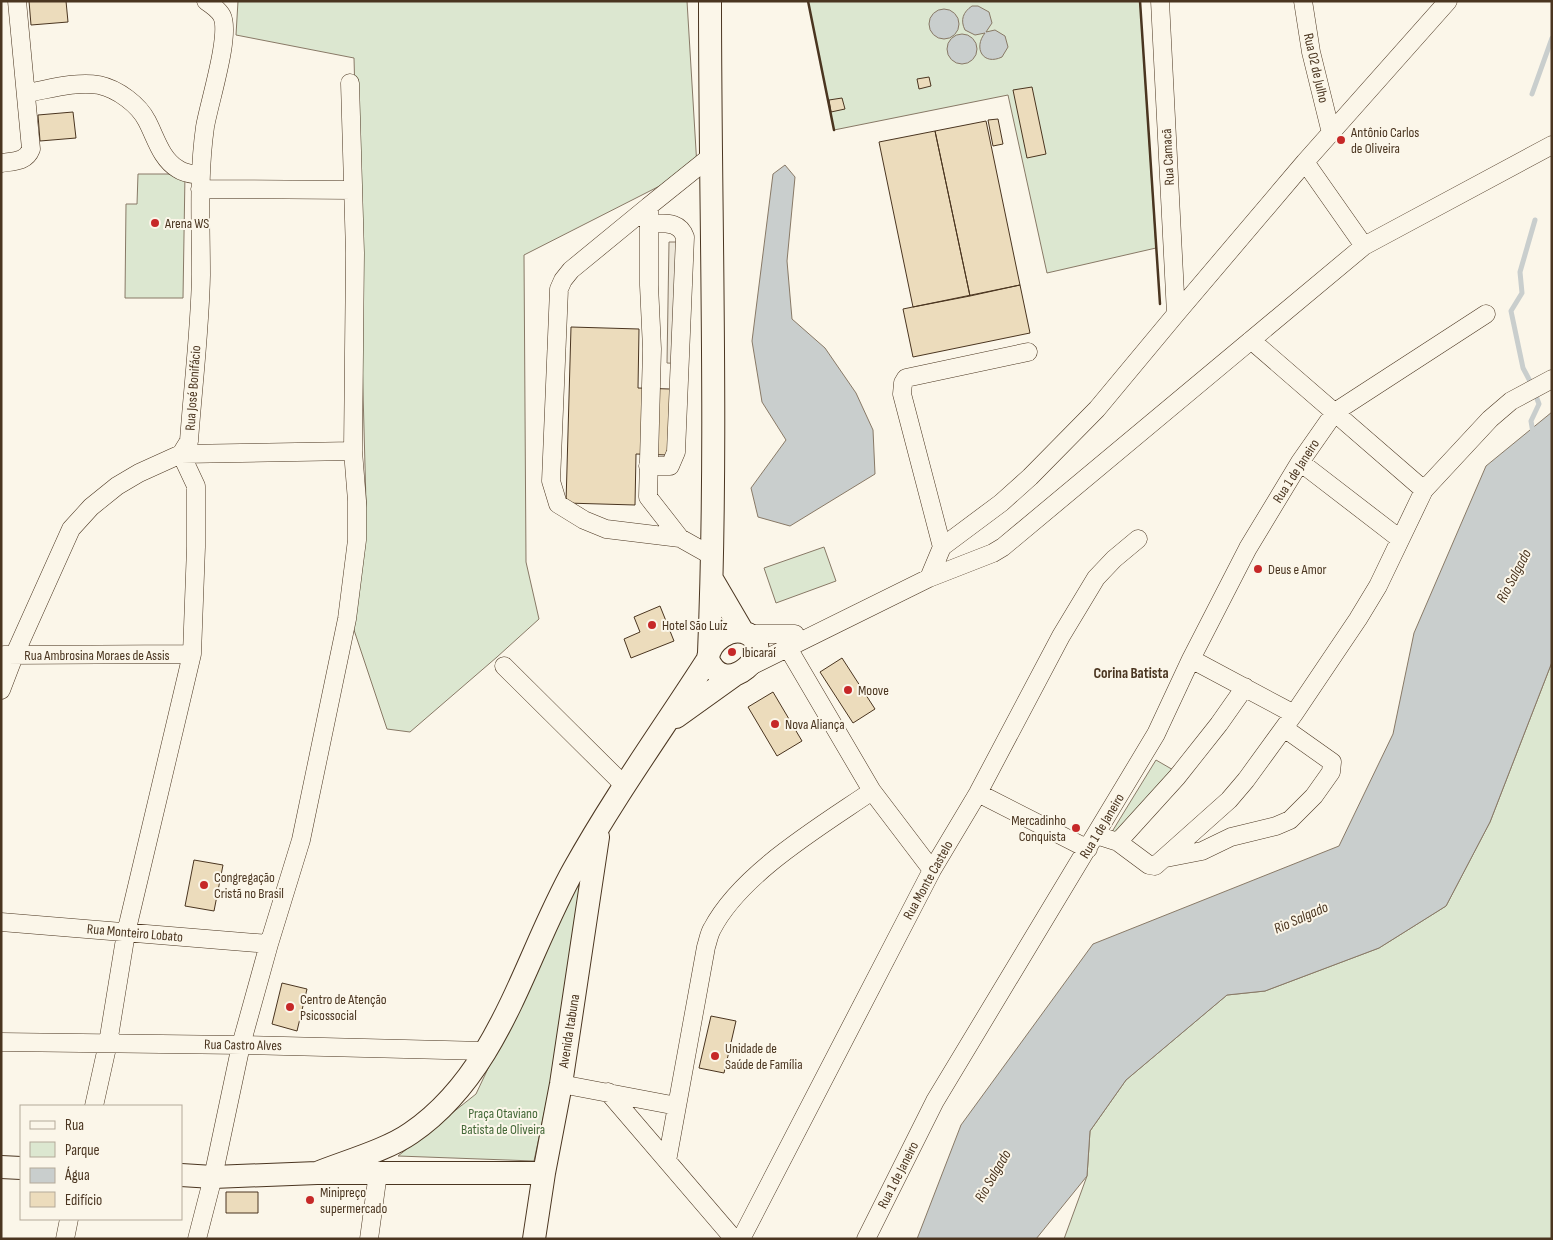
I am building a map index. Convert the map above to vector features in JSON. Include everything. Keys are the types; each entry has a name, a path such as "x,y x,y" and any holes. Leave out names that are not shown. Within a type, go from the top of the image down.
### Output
{"main road":[{"path":"710,1 714,426 712,578 708,656 718,672 724,675 742,671"},
{"path":"666,725 742,671 754,660 757,648 756,642 746,633 712,578"},
{"path":"317,1173 410,1134 453,1095 485,1051 513,1000 556,902 600,823 666,725 708,656 712,645 721,637 734,632 746,633"},
{"name":"Avenida Itabuna","path":"534,1239 561,1084 600,823"},
{"path":"1,1167 20,1168"},
{"path":"182,1175 213,1177 317,1173 544,1173"}],"street":[{"path":"1,163 22,160 32,149 17,1"},
{"name":"Rua José Bonifácio","path":"181,454 189,441 190,431 201,276 200,182 206,124 225,34 222,16 217,9 206,1"},
{"name":"Rua Camacã","path":"1160,1 1176,314"},
{"name":"Rua 02 de Julho","path":"1304,1 1311,52 1331,133"},
{"path":"929,578 942,547 1001,503 1030,477 1097,409 1305,162 1448,1"},
{"path":"196,1239 213,1177 241,1045 301,840 346,619 357,540 357,501 353,451 355,253 350,83"},
{"path":"27,93 83,84 100,85 112,89 133,104 146,119 164,156 171,164 200,182 354,190"},
{"path":"742,671 787,641 816,633 929,578 993,553 1003,547 1364,246 1552,145"},
{"path":"680,538 606,529 584,520 558,504 551,481 559,290 570,270 649,215 710,157"},
{"path":"1305,162 1364,246"},
{"path":"648,466 670,466 676,452 684,237 677,226 649,215"},
{"path":"649,215 649,285 652,349 648,498 680,538 712,556"},
{"path":"1335,412 1486,314"},
{"path":"1251,340 1424,490"},
{"path":"942,547 902,394 903,383 906,378 1028,352"},
{"path":"978,793 1092,842 1118,842 1152,866 1158,864 1229,800 1289,721 1378,586 1424,490 1490,419 1511,402 1541,384"},
{"name":"Rua 1 de Janeiro","path":"866,1239 935,1101 1156,734 1191,659 1248,548 1300,462 1335,412"},
{"path":"1,690 7,655 71,529 91,507 117,486 139,473 181,454 353,451"},
{"path":"94,1105 108,1043 126,933 192,654 196,486 181,454"},
{"path":"1300,462 1400,539"},
{"name":"Rua Monte Castelo","path":"742,1239 932,870 978,793 1045,666 1096,578 1114,559 1138,539"},
{"path":"746,633 787,641 872,791 932,870"},
{"name":"Rua Ambrosina Moraes de Assis","path":"7,655 192,654"},
{"path":"1166,858 1202,851 1231,837 1276,826 1290,820 1314,796 1331,772 1332,762 1289,721 1245,688 1191,659"},
{"path":"504,666 625,786"},
{"path":"1118,842 1177,777 1245,688"},
{"path":"667,1161 706,947 712,930 724,910 749,881 798,843 872,791"},
{"name":"Rua Monteiro Lobato","path":"1,922 269,944"},
{"name":"Rua Castro Alves","path":"1,1042 485,1051"},
{"path":"561,1084 677,1106"},
{"path":"608,1092 734,1239"},
{"path":"369,1239 378,1173"},
{"path":"65,1239 69,1220"}],"green space":[{"path":"238,1 687,1 697,167 524,255 526,562 539,619 410,732 387,729 353,627 366,503 354,58 236,35"},
{"path":"808,1 1140,1 1156,248 1047,273 1008,95 834,130"},
{"name":"Arena WS","path":"138,174 185,174 183,298 125,298 126,204 137,204"},
{"path":"824,547 836,581 776,603 764,568"},
{"path":"1552,662 1552,1239 1064,1239 1087,1176 1090,1131 1126,1080 1227,995 1265,991 1379,948 1446,906 1490,822"},
{"path":"1156,760 1175,771 1118,839 1110,835"},
{"name":"Praça Otaviano Batista de Oliveira","path":"585,862 556,1057 534,1161 398,1156 476,1094"}],"shaded area":[{"path":"669,242 689,242 687,364 667,363"}],"water":[{"path":"972,6 978,6 989,12 992,23 986,32 995,30 1005,36 1008,47 1002,57 990,59 985,57 980,50 980,44 985,33 975,35 965,30 963,16"},
{"path":"944,9 950,10 958,18 958,30 950,38 944,39 938,38 930,30 929,24 930,18 938,10"},
{"path":"962,34 972,39 977,49 972,59 962,64 952,59 947,49 952,39"},
{"path":"785,165 795,177 787,261 792,319 825,348 856,393 873,430 875,474 790,526 758,517 751,488 786,440 762,402 752,341 773,174"},
{"name":"Rio Salgado","path":"1552,412 1552,662 1490,822 1446,906 1379,948 1265,991 1227,995 1126,1080 1090,1131 1087,1176 1036,1239 917,1239 961,1125 1093,944 1339,846 1393,734 1414,633 1486,466"}],"building":[{"path":"29,1 66,1 68,22 31,25"},
{"path":"929,77 931,86 919,89 917,79"},
{"path":"1032,87 1046,154 1027,158 1013,90"},
{"path":"842,98 845,109 831,112 829,100"},
{"path":"73,112 76,138 40,141 38,115"},
{"path":"998,119 1003,144 993,146 988,120"},
{"path":"986,121 1020,285 970,296 935,131"},
{"path":"935,131 970,296 913,307 879,142"},
{"path":"1020,285 1030,333 913,357 903,309"},
{"path":"571,327 639,329 638,388 670,389 668,455 636,454 635,505 566,503"},
{"name":"Hotel São Luiz","path":"660,606 674,641 631,658 624,639 640,632 634,617"},
{"name":"Moove","path":"842,658 875,709 853,723 820,672"},
{"name":"Nova Aliança","path":"773,692 802,741 777,756 748,707"},
{"name":"Congregação Cristã no Brasil","path":"194,860 223,865 214,911 185,906"},
{"name":"Centro de Atenção Psicossocial","path":"282,983 307,989 297,1031 272,1024"},
{"name":"Unidade de Saúde de Família","path":"711,1016 736,1021 724,1073 699,1068"},
{"path":"226,1192 258,1192 258,1213 226,1213"}],"waterway":[{"path":"1532,94 1552,38"},
{"path":"1533,433 1531,421 1539,404 1523,368 1511,311 1522,293 1520,272 1535,220"}],"wall":[{"path":"808,1 834,130"},
{"path":"1140,1 1160,304"}],"place":[{"name":"Antônio Carlos de Oliveira","path":"1341,140"},
{"name":"Arena WS","path":"155,223"},
{"name":"Deus e Amor","path":"1258,569"},
{"name":"Hotel São Luiz","path":"652,625"},
{"name":"Ibicaraí","path":"732,652"},
{"name":"Moove","path":"848,690"},
{"name":"Nova Aliança","path":"775,724"},
{"name":"Mercadinho Conquista","path":"1076,828"},
{"name":"Congregação Cristã no Brasil","path":"204,885"},
{"name":"Centro de Atenção Psicossocial","path":"290,1007"},
{"name":"Unidade de Saúde de Família","path":"715,1056"},
{"name":"Minipreço supermercado","path":"310,1200"}],"district":[{"name":"Corina Batista","path":"1131,673"}]}
